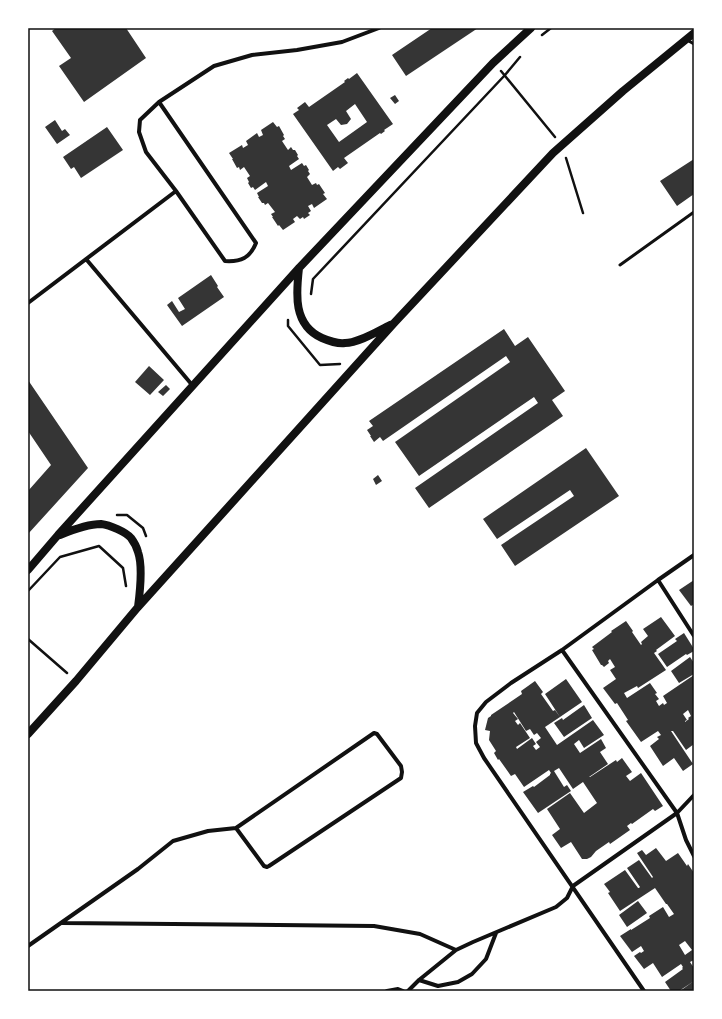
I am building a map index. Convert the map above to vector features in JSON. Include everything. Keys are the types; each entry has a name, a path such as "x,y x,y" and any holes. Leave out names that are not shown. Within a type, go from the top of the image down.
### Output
{"main road":[{"path":"28,570 299,268 493,63 531,28"},
{"path":"28,734 76,681 138,607 395,322 553,153 623,91 694,33"},
{"path":"299,268 296,291 298,310 303,323 316,335 330,341 346,344 362,339 395,322"},
{"path":"58,535 81,527 102,524 118,529 131,538 139,552 140,588 138,607"}],"street":[{"path":"159,102 256,243 252,251 245,258 235,262 225,261 176,191 146,152 139,132 140,120 159,102 214,66 252,55 297,50 342,42 379,28"},
{"path":"28,303 176,191"},
{"path":"86,259 193,386"},
{"path":"644,991 484,758 476,742 475,726 477,713 486,702 511,683 562,650 694,555"},
{"path":"658,580 694,636"},
{"path":"562,650 677,813 686,840 694,856"},
{"path":"28,946 138,869 173,841 208,831 236,828 374,733 377,734 400,766 402,772 401,778 270,866 264,866 236,828"},
{"path":"408,991 419,980 456,950 556,907 567,898 573,886 677,813 694,795"},
{"path":"62,923 374,926 420,934 456,950"},
{"path":"419,980 438,986 458,982 472,974 486,959 496,933"},
{"path":"387,991 398,989 403,991"}],"lane":[{"path":"686,39 694,44"},
{"path":"620,264 694,212"}],"path":[{"path":"493,63 505,75 562,146 583,214"},
{"path":"311,294 312,279 505,75"},
{"path":"28,591 60,557 99,546 123,568 127,590"},
{"path":"28,639 76,681"},
{"path":"62,678 67,673"}],"building":[{"path":"56,28 126,28 146,58 84,102 59,66 71,58 52,31"},
{"path":"432,28 478,28 406,76 392,55"},
{"path":"357,73 393,124 381,134 380,133 344,158 348,163 340,169 338,167 333,171 293,114 299,110 297,108 305,102 309,107 345,82 344,81 348,78 349,79","holes":["355,104 367,122 339,142 327,125 336,119 341,125 347,124 351,119 346,111"]},
{"path":"395,95 399,101 395,104 390,98"},
{"path":"55,120 62,131 65,129 70,135 57,144 45,127"},
{"path":"273,122 277,127 279,126 284,135 283,136 285,139 282,141 288,150 291,147 298,155 297,156 299,159 289,166 291,170 302,163 304,166 306,165 310,174 307,177 312,185 316,183 317,185 319,184 327,199 314,208 312,204 308,206 311,211 308,213 310,215 304,219 303,217 300,219 297,216 293,219 295,222 283,230 279,225 278,226 272,217 271,214 275,212 268,203 265,205 258,197 257,193 268,186 266,182 255,190 253,187 251,188 247,178 250,176 244,167 240,170 239,167 237,168 229,153 242,145 243,148 248,145 246,141 257,133 259,137 263,135 261,130"},
{"path":"107,127 123,150 81,178 74,167 71,169 63,157"},
{"path":"694,159 694,194 677,206 660,181"},
{"path":"211,275 224,297 182,326 167,305 172,301 179,312 185,309 178,298"},
{"path":"504,329 515,346 528,337 565,391 552,400 563,416 429,508 415,488 538,403 534,397 419,476 395,442 510,362 506,356 383,441 380,437 374,442 367,430 373,426 369,421"},
{"path":"149,366 164,380 150,395 135,382"},
{"path":"28,380 88,468 28,534 28,491 51,465 28,431"},
{"path":"166,385 170,389 163,396 158,392"},
{"path":"586,448 619,496 515,566 501,545 574,496 570,490 497,539 483,519"},
{"path":"378,475 382,481 376,485 373,479"},
{"path":"694,580 694,604 691,606 679,590"},
{"path":"661,617 675,636 654,653 666,670 638,688 637,686 624,693 627,698 650,683 657,693 655,694 659,699 656,701 659,706 663,703 664,705 667,703 663,696 694,675 694,744 686,750 673,731 671,731 693,764 683,771 674,758 663,766 650,746 659,739 657,737 661,735 658,731 641,742 626,721 628,720 617,703 615,704 603,688 616,679 610,670 615,667 610,659 608,661 609,663 604,667 601,665 592,650 594,649 592,647 626,621 641,645 641,642 648,636 643,629","holes":["688,710 691,716 688,718 689,719 685,722 687,720 683,714"]},
{"path":"684,633 694,651 687,655 686,654 667,667 658,654 677,641 675,639"},
{"path":"690,657 694,663 694,674 679,683 671,671"},
{"path":"566,679 582,702 560,717 545,694"},
{"path":"535,681 543,692 541,694 553,711 555,710 560,717 545,727 557,745 593,720 604,735 584,748 579,740 574,744 580,753 601,739 606,748 600,752 608,764 589,777 616,760 617,762 622,758 632,772 626,776 630,781 641,773 663,806 655,811 653,809 632,824 631,823 627,826 630,830 610,844 609,842 587,859 582,859 571,842 561,848 552,835 560,829 547,809 570,793 584,813 597,803 583,782 573,789 559,768 554,771 564,787 567,785 571,791 538,813 523,792 533,786 534,787 550,775 551,773 549,770 524,787 515,774 511,776 499,759 498,760 494,753 496,751 489,740 490,731 485,730 488,718 522,694 521,691","holes":["514,712 526,731 530,729 534,735 537,733 541,738 536,742 540,747 536,750 533,746 536,744 532,738 517,749 516,747 530,738 520,723 518,725 515,721 518,719 513,713"]},
{"path":"584,705 592,718 564,737 554,723 562,718 563,720"},
{"path":"656,848 666,861 678,853 694,873 694,960 690,962 694,968 694,981 679,991 671,991 665,982 683,969 681,964 662,977 653,963 644,969 634,956 644,951 641,946 632,952 620,936 650,918 649,916 663,907 669,917 674,914 667,904 655,888 620,911 604,884 625,870 639,888 640,887 627,868 639,860 652,878 653,877 637,853 642,850 646,855","holes":["685,941 692,950 685,955 679,945"]},
{"path":"638,901 647,913 627,927 619,915"},
{"path":"694,981 694,991 680,991"}]}
